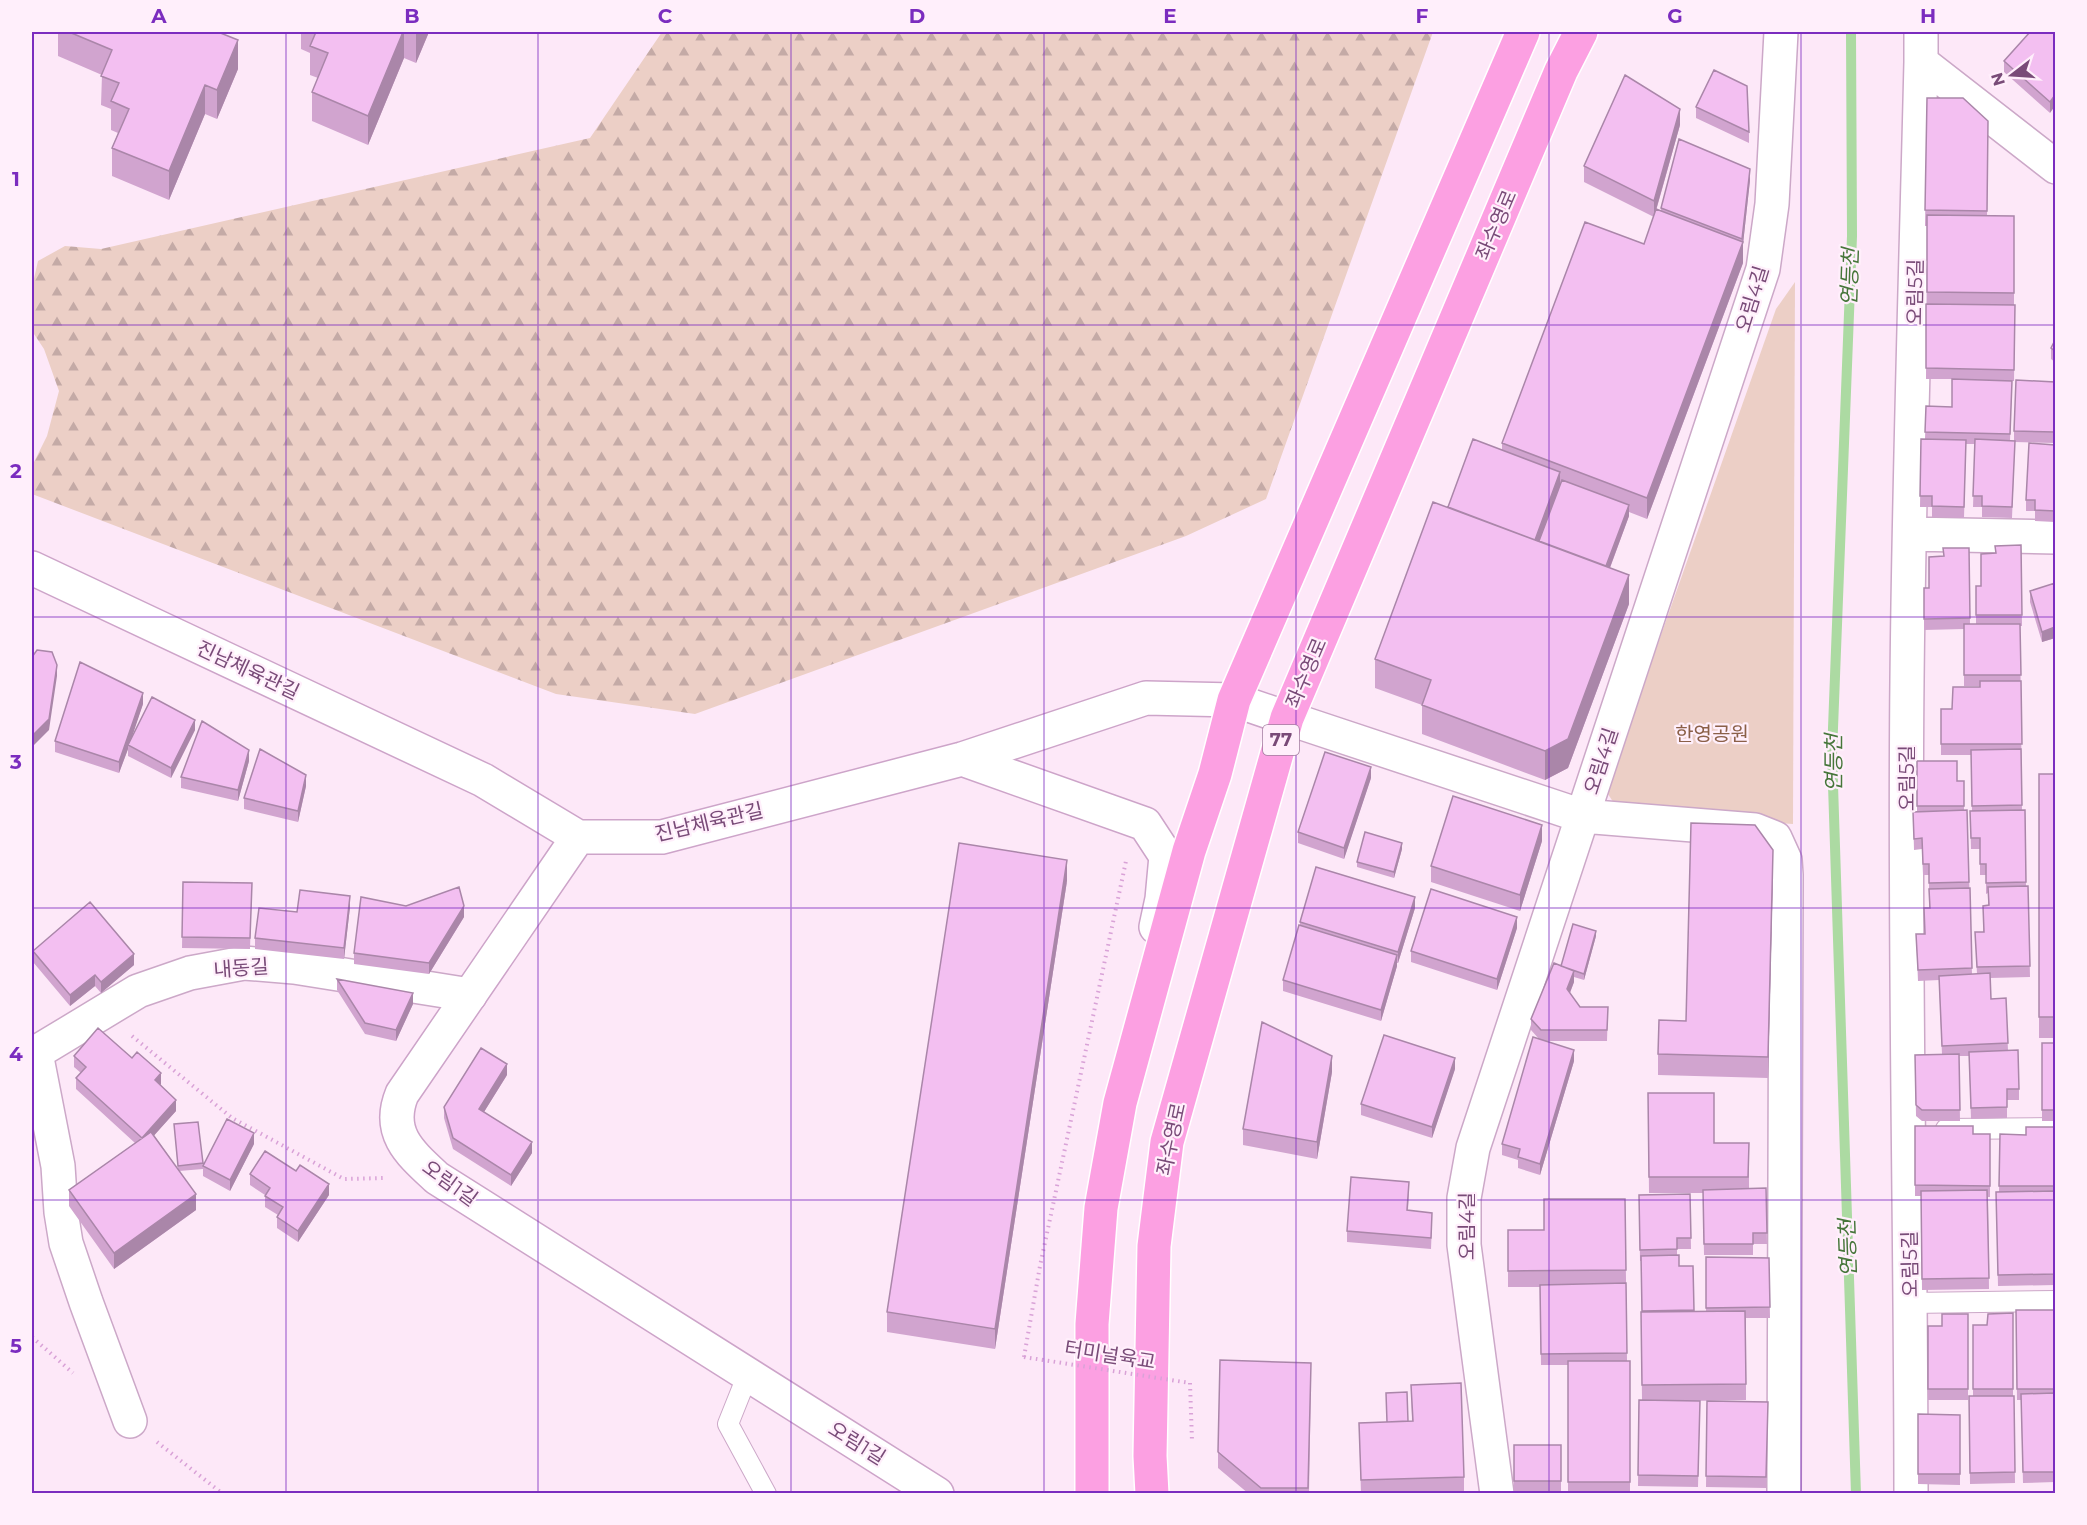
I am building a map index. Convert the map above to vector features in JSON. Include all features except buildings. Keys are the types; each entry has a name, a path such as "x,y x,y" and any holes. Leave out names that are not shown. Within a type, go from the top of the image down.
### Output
{"main road":[{"path":"1092,1494 1092,1324 1101,1208 1120,1103 1189,851 1215,774 1234,700 1522,32"},
{"name":"좌수영로","path":"1152,1494 1150,1456 1154,1246 1167,1142 1287,718 1561,71 1581,32"}],"street":[{"name":"오림4길","path":"1497,1494 1464,1245 1464,1198 1476,1137 1763,269 1772,204 1781,32"},
{"path":"1921,47 2055,167"},
{"name":"오림5길","path":"1911,1494 1911,1303 1907,1129 1907,682 1921,47"},
{"path":"1910,534 2055,537"},
{"name":"진남체육관길","path":"32,568 483,780 578,837 662,837 962,759 1146,698 1234,700 1582,816 1755,830 1775,838 1781,848 1786,875 1784,1494"},
{"path":"962,759 1145,824 1166,856 1162,899 1120,1103"},
{"name":"오림1길","path":"578,837 402,1094 396,1108 396,1124 402,1141 437,1178 937,1494"},
{"name":"내동길","path":"34,1054 102,1011 157,982 244,963 294,967 470,995"},
{"path":"34,1054 58,1166 66,1243 130,1421"}],"lane":[{"path":"1907,1129 2055,1128"},
{"path":"1911,1303 2055,1301"},
{"path":"748,1374 728,1424 766,1494"}],"path":[{"name":"터미널육교","path":"1127,857 1043,1255 1024,1357 1190,1383 1192,1441"},
{"path":"102,1011 232,1118 344,1179 437,1178"}],"green space":[{"path":"662,32 1433,32 1266,499 1186,536 695,714 556,694 32,494 32,466 47,436 59,391 44,349 32,331 32,287 38,261 65,246 101,249 590,138"},
{"name":"한영공원","path":"1795,282 1793,824 1619,811 1606,791 1776,309"}],"waterway":[{"name":"연등천","path":"1851,32 1852,236 1832,754 1856,1494"}]}
